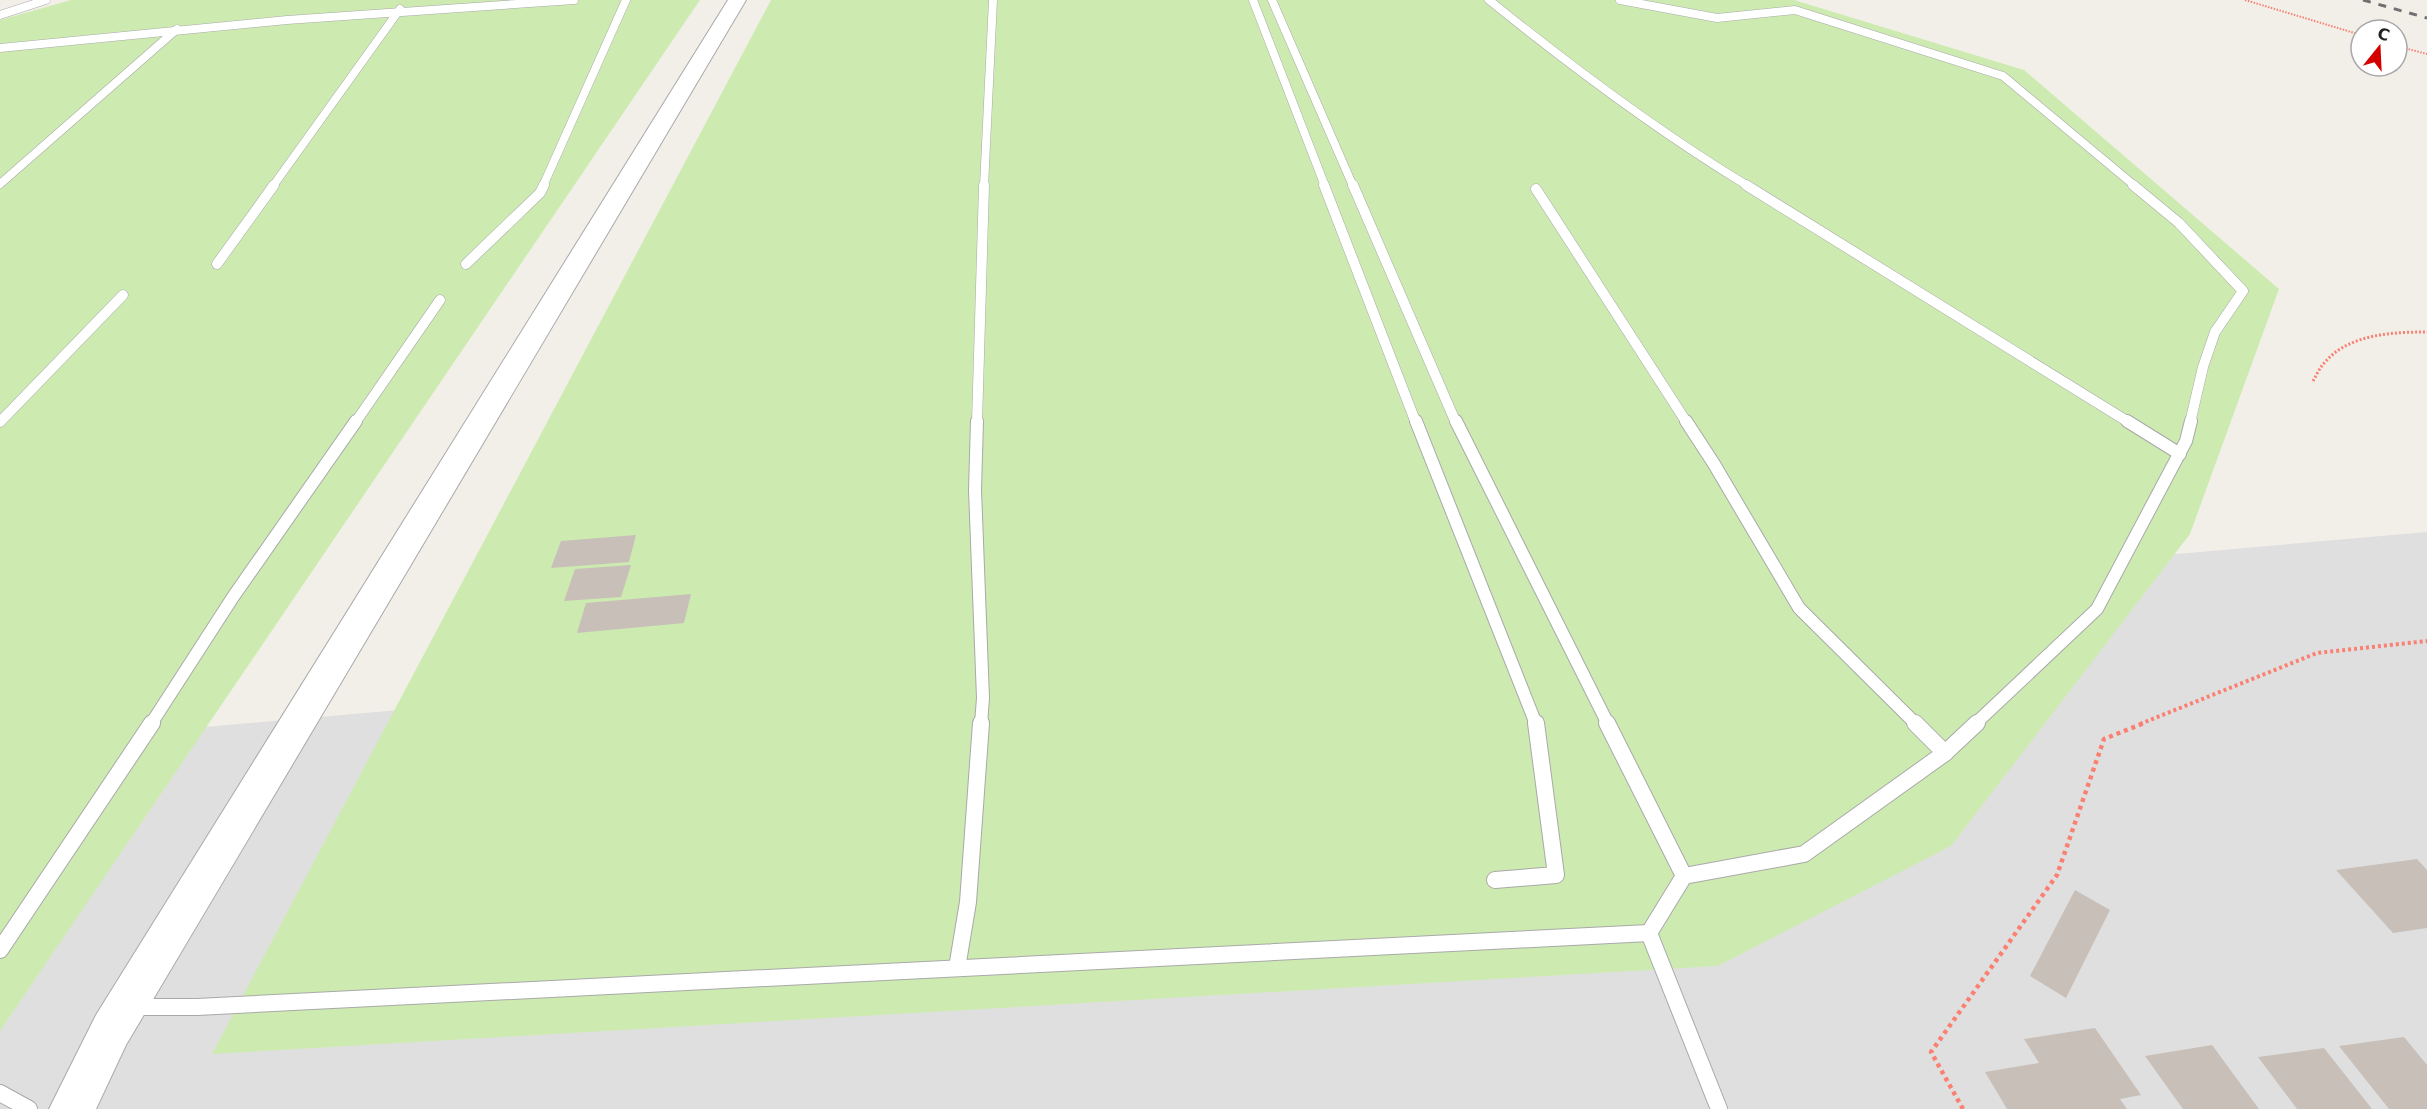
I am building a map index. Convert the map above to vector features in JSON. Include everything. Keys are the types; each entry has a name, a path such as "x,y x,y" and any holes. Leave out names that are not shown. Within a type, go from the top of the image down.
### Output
{"street":[{"path":"72,1109 111,1030 737,0"}],"lane":[{"path":"0,15 46,0"},
{"path":"0,48 400,9 574,0"},
{"path":"466,264 540,193 626,0"},
{"path":"957,968 968,903 982,698 975,490 985,135 993,0"},
{"path":"1253,0 1414,419 1535,718 1556,875 1495,880"},
{"path":"1272,0 1457,424 1684,876"},
{"path":"1489,0 1567,63 1690,151 1836,239 2180,454"},
{"path":"1620,0 1716,18 1795,10 2003,76 2179,223 2243,291 2215,332 2203,366 2186,441 2097,609 1945,753 1804,855 1684,876 1649,933"},
{"path":"218,264 400,9"},
{"path":"0,184 177,29"},
{"path":"1536,189 1714,464 1799,608 1945,753"},
{"path":"0,422 123,295"},
{"path":"0,950 145,734 233,597 440,300"},
{"path":"125,1007 197,1007 1649,933"},
{"path":"1649,933 1719,1109"},
{"path":"0,1093 29,1109"}],"path":[{"path":"2245,0 2349,31"},
{"path":"2409,49 2427,54"},
{"path":"2313,381 2328,358 2350,345 2377,334 2427,332"},
{"path":"1963,1109 1931,1052 2057,875 2104,739 2317,654 2427,641"}],"shaded area":[{"path":"2427,532 2427,1109 0,1109 0,745"}],"green space":[{"path":"71,0 700,0 0,1031 0,20"},
{"path":"771,0 1794,0 2024,70 2279,289 2190,534 1951,846 1718,966 212,1054"}],"building":[{"path":"636,535 629,562 551,568 561,541"},
{"path":"631,565 621,597 564,601 575,569"},
{"path":"691,594 684,623 577,633 586,603"},
{"path":"2417,859 2427,870 2427,928 2393,933 2336,870"},
{"path":"2075,890 2110,910 2066,998 2030,976"},
{"path":"2095,1028 2141,1095 2120,1099 2127,1109 2007,1109 1985,1072 2039,1063 2024,1039"},
{"path":"2404,1037 2427,1065 2427,1109 2389,1109 2339,1046"},
{"path":"2212,1045 2259,1109 2183,1109 2145,1056"},
{"path":"2324,1048 2372,1109 2297,1109 2258,1057"}],"railway":[{"path":"2363,0 2427,18"}]}
